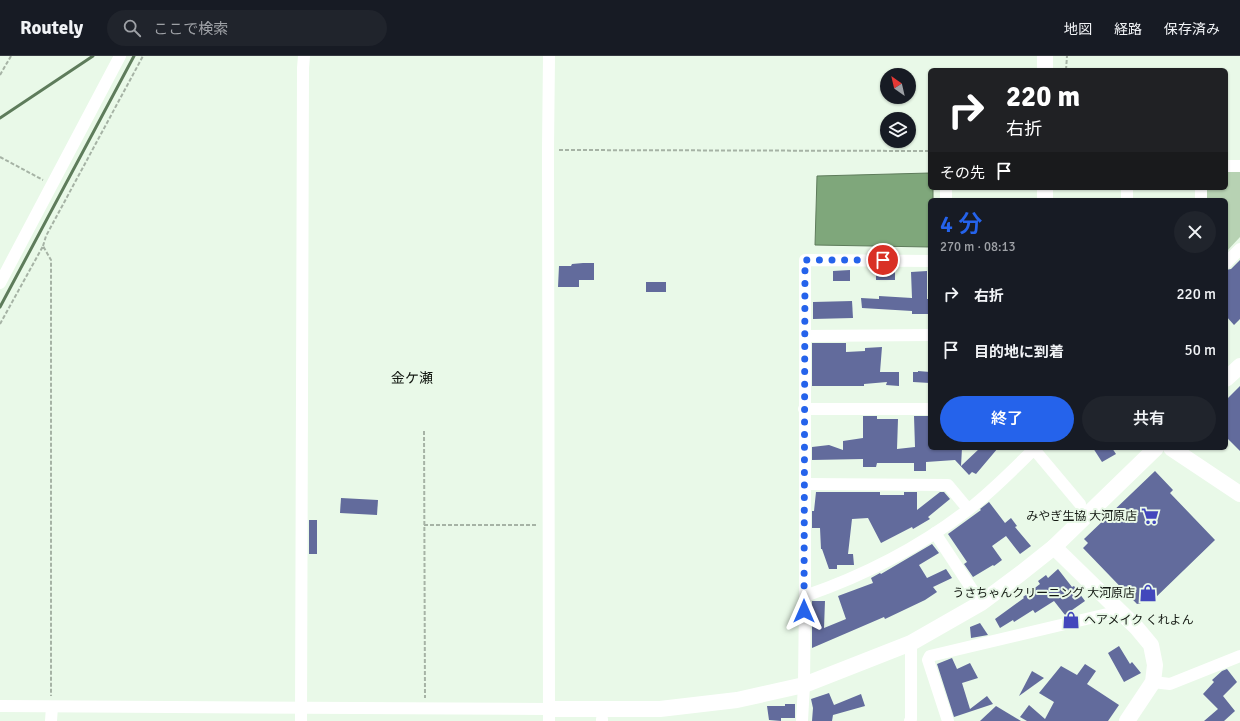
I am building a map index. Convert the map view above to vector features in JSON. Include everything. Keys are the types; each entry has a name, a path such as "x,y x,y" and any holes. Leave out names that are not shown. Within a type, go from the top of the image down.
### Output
{"street":[{"path":"0,283 120,56"},
{"path":"301,721 302,68 304,56"},
{"path":"549,56 549,715"},
{"path":"1045,56 1045,68"},
{"path":"1228,166 1240,166"},
{"path":"1228,261 1240,249"},
{"path":"802,721 805,596 805,260 928,261"},
{"path":"805,336 928,335"},
{"path":"1228,377 1240,366"},
{"path":"804,409 928,409"},
{"path":"805,596 874,568 935,533 1001,482 1032,450"},
{"path":"1036,450 1080,504"},
{"path":"0,706 425,708 549,715 660,709 737,700 804,685 912,643 981,603 1054,547 1154,450"},
{"path":"1175,450 1240,494"},
{"path":"805,484 948,485 968,509"},
{"path":"935,533 981,603"},
{"path":"1054,547 1136,627 1151,645 1155,665 1153,682 1127,721"},
{"path":"912,661 928,660 930,656 1120,611"},
{"path":"910,721 912,643"},
{"path":"1153,682 1170,684 1240,656"},
{"path":"928,660 948,721"},
{"path":"52,707 52,721"}],"path":[{"path":"0,75 11,56"},
{"path":"0,324 44,246 46,236 142,56"},
{"path":"1066,56 1066,68"},
{"path":"548,150 928,151"},
{"path":"0,157 51,185"},
{"path":"44,246 51,260 52,707"},
{"path":"424,431 425,708"},
{"path":"424,525 548,525"}],"shaded area":[{"path":"1228,169 1240,169 1240,237 1228,250 1228,198 1206,198 1206,190 1228,190"},
{"path":"928,173 928,190 933,190 933,198 928,198 928,247 815,245 817,176"}],"building":[{"path":"1240,260 1240,319 1234,325 1228,318 1228,270 1231,269"},
{"path":"594,263 594,280 579,280 579,287 558,287 559,266 571,266 572,264"},
{"path":"850,270 850,281 833,281 833,271"},
{"path":"876,270 895,271 895,280 876,280"},
{"path":"927,271 928,314 912,314 912,311 862,308 861,298 879,299 879,296 912,298 911,272"},
{"path":"646,282 666,282 666,292 646,292"},
{"path":"852,301 853,318 813,319 813,302"},
{"path":"812,343 846,343 846,352 865,351 865,348 882,347 880,372 899,372 899,386 886,385 887,382 864,384 864,386 812,386"},
{"path":"913,372 928,372 928,383 913,382"},
{"path":"1240,386 1240,451 1228,439 1228,398"},
{"path":"863,416 877,416 877,419 898,419 897,449 915,447 914,416 928,416 928,450 962,450 961,466 978,450 996,450 976,474 972,472 969,475 955,460 926,462 926,471 914,471 914,463 877,463 876,467 863,467 863,459 812,460 812,447 829,445 843,450 843,441 863,438"},
{"path":"1094,450 1113,450 1116,454 1102,462"},
{"name":"みやぎ生協 大河原店","path":"1155,471 1173,490 1170,493 1215,540 1153,600 1137,604 1083,548 1088,543 1084,539"},
{"path":"816,492 880,492 880,495 904,495 904,492 917,492 917,510 940,492 944,492 950,499 928,517 930,519 913,529 912,527 881,543 868,518 852,519 848,554 853,554 854,565 837,565 837,569 829,569 821,549 820,528 812,528 812,511 814,511"},
{"path":"341,498 378,500 377,515 340,513"},
{"path":"989,502 1005,523 1011,518 1017,526 1015,527 1031,546 1020,554 1006,536 992,546 1002,560 973,577 964,564 967,562 948,534 981,510 980,509"},
{"path":"309,520 317,520 317,554 309,554"},
{"path":"932,544 939,553 919,565 927,578 946,569 952,578 933,587 937,592 925,600 885,619 884,617 812,648 812,601 825,601 824,628 846,619 838,596 873,583 871,578 880,573 881,574"},
{"path":"1058,569 1072,587 1074,586 1085,601 1065,615 1054,601 1035,613 1033,610 1014,622 1013,620 1000,628 995,619 1024,598 1023,597 1040,584 1038,581 1046,575 1048,578"},
{"path":"980,623 988,635 971,638 970,627"},
{"path":"1119,646 1130,664 1132,662 1141,673 1124,682 1108,653"},
{"path":"952,658 957,669 970,663 978,678 962,683 970,709 987,696 993,704 954,717 937,664"},
{"path":"1085,664 1096,671 1087,684 1119,705 1108,721 1027,721 1020,717 1029,705 1045,719 1054,702 1039,693 1061,666 1077,675"},
{"path":"1227,669 1237,682 1223,696 1235,711 1224,721 1204,721 1218,709 1203,694 1214,682 1212,680 1222,671"},
{"path":"1032,671 1044,678 1019,696"},
{"path":"829,693 834,705 861,694 865,706 833,715 832,721 812,721 813,708 811,699"},
{"path":"785,704 795,704 795,718 781,718 781,721 769,720 767,706 785,706"},
{"path":"996,706 1021,721 980,721"}],"waterway":[{"path":"0,118 93,56"},
{"path":"0,307 134,56"}],"place":[{"name":"みやぎ生協 大河原店","path":"1150,516"},
{"name":"うさちゃんクリーニング 大河原店","path":"1148,593"},
{"name":"ヘアメイク くれよん","path":"1071,620"}],"district":[{"name":"金ケ瀬","path":"412,378"}],"route":[{"path":"804,611 805,260 883,260"}]}
